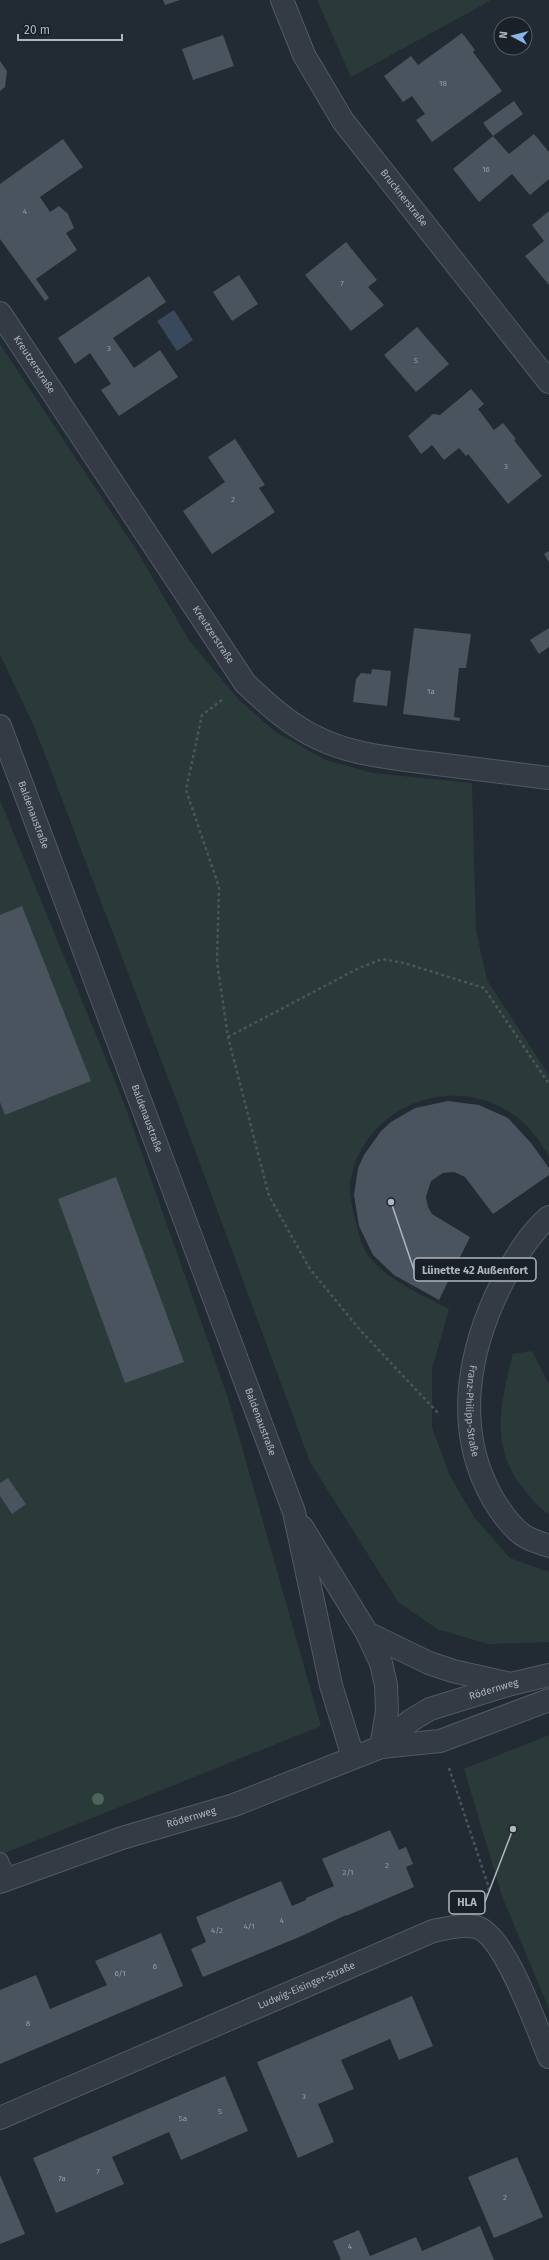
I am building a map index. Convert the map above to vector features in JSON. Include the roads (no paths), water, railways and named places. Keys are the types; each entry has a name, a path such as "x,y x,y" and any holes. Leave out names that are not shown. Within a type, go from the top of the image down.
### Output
{"street":[{"name":"Brucknerstraße","path":"282,0 304,55 343,121 549,382"},
{"name":"Kreutzerstraße","path":"0,313 245,683 294,725 320,740 348,750 384,757 549,778"},
{"name":"Baldenaustraße","path":"2,733 294,1512 331,1684 353,1757"},
{"name":"Franz-Philipp-Straße","path":"549,1217 537,1227 512,1265 492,1303 478,1337 471,1374 468,1414 472,1444 481,1479 502,1514 526,1537 549,1546"},
{"name":"Baldenaustraße","path":"294,1512 366,1633 381,1664 386,1685 387,1711 381,1747"},
{"path":"366,1633 429,1663 453,1671 511,1684"},
{"name":"Rödernweg","path":"381,1747 410,1722 430,1709 511,1684 549,1675"},
{"name":"Rödernweg","path":"3,1874 234,1805 381,1747 440,1741 549,1700"},
{"name":"Ludwig-Eisinger-Straße","path":"0,2118 434,1931 457,1926 477,1927 492,1936 504,1954 549,2057"}],"water":[{"path":"174,310 193,340 177,351 157,321"}],"place":[{"name":"Lünette 42 Außenfort","path":"391,1202"},
{"name":"HLA","path":"513,1829"}]}
